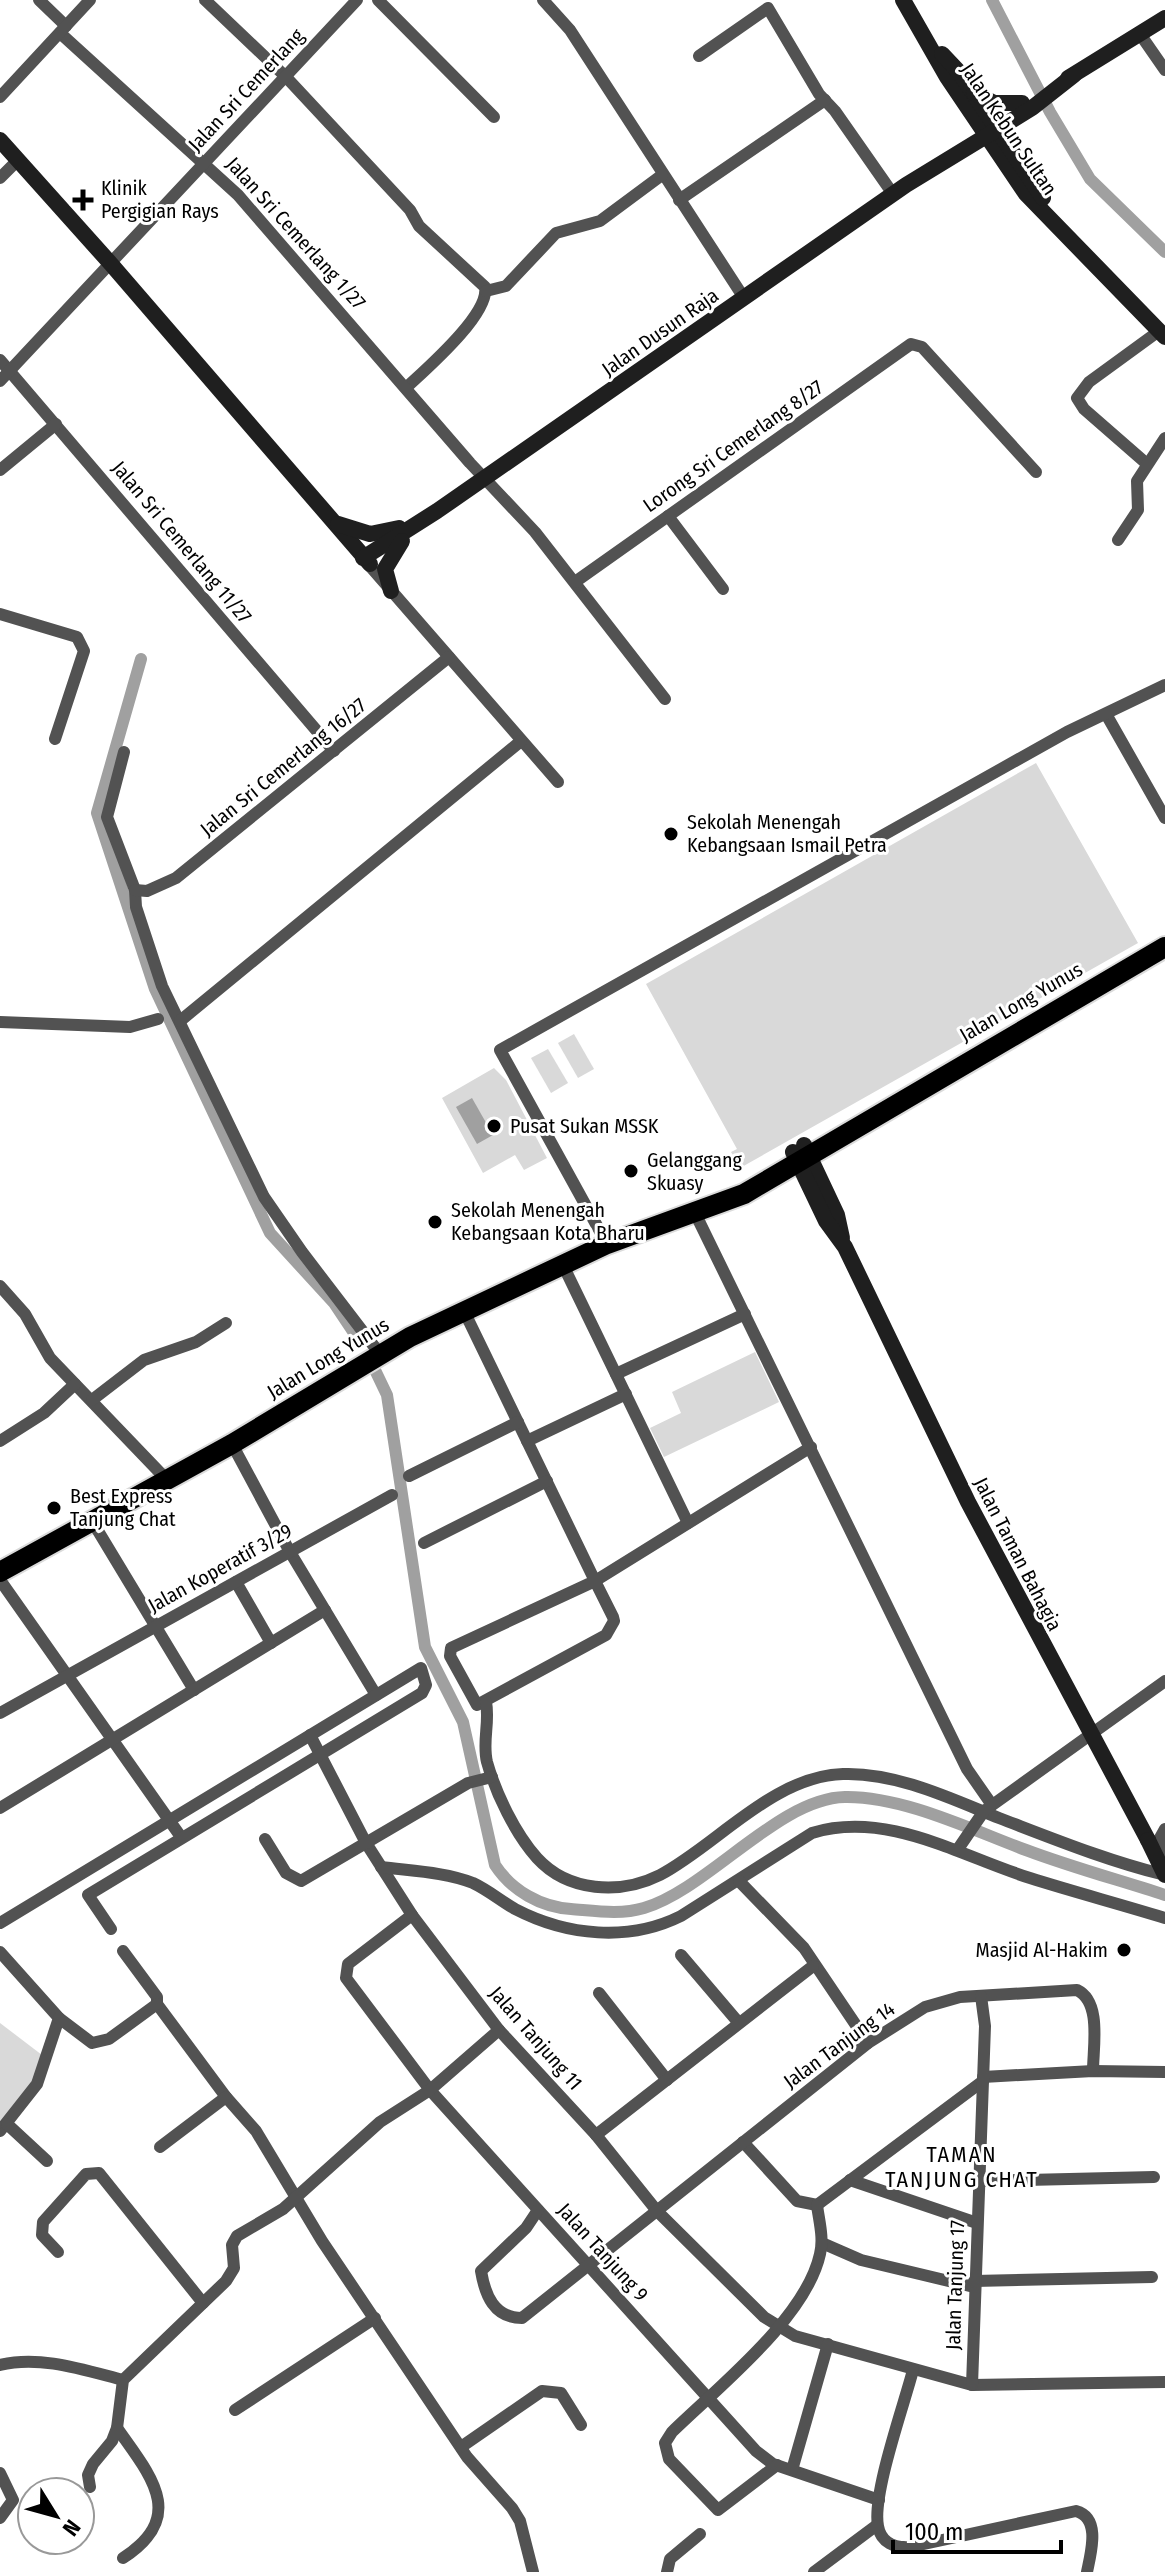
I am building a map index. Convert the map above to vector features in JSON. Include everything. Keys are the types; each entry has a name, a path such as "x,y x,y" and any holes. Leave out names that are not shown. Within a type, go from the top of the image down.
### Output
{"main road":[{"name":"Jalan Kebun Sultan","path":"903,0 989,129 1026,194 1162,334"},
{"name":"Jalan Dusun Raja","path":"366,562 402,541 437,511 484,478 989,129 1165,18"},
{"name":"Jalan Kebun Sultan","path":"929,40 959,72 973,93 989,129 1014,156 1065,234"},
{"path":"973,93 994,103 1029,104 1013,137 1014,156"},
{"path":"0,140 111,264 366,562"},
{"name":"Jalan Dusun Raja","path":"366,562 413,524 437,511"},
{"path":"329,519 357,532 370,534 413,524"},
{"path":"391,591 386,578 386,561 402,541"},
{"name":"Jalan Long Yunus","path":"0,1572 232,1444 380,1354 562,1263 694,1211 801,1154 865,1126 901,1099 1165,947"},
{"name":"Jalan Taman Bahagia","path":"801,1154 837,1215 845,1247 968,1502 1165,1875"}],"street":[{"name":"Jalan Sri Cemerlang 1/27","path":"39,0 63,29 206,162 535,532 665,699"},
{"path":"0,97 90,0"},
{"path":"205,0 286,77 410,210 419,226 482,283 486,291"},
{"name":"Jalan Sri Cemerlang","path":"0,381 357,0"},
{"path":"378,0 494,117"},
{"path":"543,0 570,30 744,298"},
{"path":"699,56 768,8 825,100 900,190"},
{"path":"1140,34 1165,70"},
{"path":"679,200 825,100"},
{"path":"0,178 18,160"},
{"path":"407,387 450,347 486,291 506,286 556,233 600,221 662,175"},
{"path":"1147,464 1084,409 1077,398 1089,382 1162,334"},
{"name":"Lorong Sri Cemerlang 8/27","path":"575,582 915,343 1036,472"},
{"name":"Jalan Sri Cemerlang 11/27","path":"0,360 334,751"},
{"path":"0,470 56,424"},
{"path":"1118,540 1138,510 1136,485 1165,438"},
{"path":"668,516 723,589"},
{"path":"366,562 558,782"},
{"path":"0,614 77,637 83,642 84,651 55,739"},
{"name":"Jalan Sri Cemerlang 16/27","path":"135,890 147,891 176,878 449,657"},
{"path":"607,1244 500,1050 1106,714 1165,685"},
{"path":"1106,714 1165,818"},
{"path":"180,1021 521,741"},
{"path":"124,752 106,811 135,890 136,907 160,979 264,1197 380,1354"},
{"path":"0,1022 130,1027 158,1019"},
{"path":"694,1211 967,1769 984,1813"},
{"path":"562,1263 688,1523"},
{"path":"0,1286 25,1314 50,1358 167,1480"},
{"path":"464,1311 595,1581 613,1617 610,1632 477,1705 472,1701 450,1656 451,1648 595,1581 811,1447"},
{"path":"616,1374 745,1314"},
{"path":"92,1400 144,1360 196,1342 226,1323"},
{"path":"0,1441 44,1413 75,1384"},
{"path":"527,1441 626,1394"},
{"path":"409,1476 518,1422"},
{"path":"232,1444 290,1552 376,1695"},
{"path":"424,1543 547,1481"},
{"name":"Jalan Koperatif 3/29","path":"0,1713 392,1495"},
{"path":"92,1521 194,1690"},
{"path":"0,1580 181,1837"},
{"path":"236,1582 271,1643"},
{"path":"0,1808 325,1610"},
{"path":"0,1923 421,1668 426,1685 422,1693 319,1752 88,1895 111,1929"},
{"path":"961,1845 984,1813 1165,1681"},
{"path":"486,1702 485,1751 492,1777 528,1847 546,1867 564,1880 612,1888 660,1874 733,1822 821,1777 865,1775 940,1794 1116,1862 1165,1875"},
{"name":"Jalan Tanjung 11","path":"310,1735 381,1867 412,1915 499,2030 596,2135 657,2211 764,2317 795,2336 972,2385 1165,2382"},
{"path":"265,1839 286,1873 301,1881 472,1781 492,1777"},
{"path":"381,1867 452,1877 473,1884 536,1918 574,1928 626,1934 660,1927 739,1881 812,1833 835,1826 874,1828 961,1845 1025,1877 1165,1918"},
{"path":"1165,1829 1160,1838 1165,1851"},
{"path":"739,1881 796,1938 868,2043"},
{"name":"Jalan Tanjung 9","path":"412,1915 344,1970 346,1978 430,2090 756,2451 777,2465 879,2500"},
{"path":"123,1951 157,1997 157,2004 226,2097 256,2131 297,2194 322,2241 461,2447 520,2521 533,2572"},
{"path":"0,1952 59,2018 92,2043 109,2039 157,2004"},
{"path":"681,1955 738,2022"},
{"path":"596,2135 813,1966"},
{"name":"Jalan Tanjung 14","path":"538,2210 526,2228 481,2271 492,2305 502,2314 522,2318 868,2043 925,2007 981,1996 1069,1989 1085,1994 1092,2010 1093,2071"},
{"path":"599,1993 667,2080"},
{"name":"Jalan Tanjung 17","path":"972,2385 985,2026 981,1996"},
{"path":"47,2161 3,2128 37,2084 59,2018"},
{"path":"88,2476 93,2464 112,2441 117,2428 123,2380 203,2303 234,2268 232,2245 237,2236 283,2209 380,2122 430,2090 499,2030"},
{"path":"743,2142 797,2201 817,2205 983,2079 1093,2071 1165,2072"},
{"path":"160,2147 226,2097"},
{"path":"58,2252 42,2235 43,2222 86,2174 99,2173 203,2303"},
{"path":"979,2181 1154,2177"},
{"path":"850,2180 977,2223"},
{"path":"777,2465 718,2510 666,2451 672,2432 781,2327 814,2271 822,2243 817,2205"},
{"path":"822,2243 861,2260 974,2284 1152,2277"},
{"path":"235,2410 375,2318"},
{"path":"792,2470 828,2344"},
{"path":"0,2365 16,2361 42,2363 123,2380"},
{"path":"913,2370 879,2500 877,2525 890,2544 900,2548 1076,2511 1085,2514 1091,2522 1087,2572"},
{"path":"461,2447 542,2391 561,2393 581,2425"},
{"path":"117,2428 152,2480 161,2501 152,2529 123,2558"},
{"path":"0,2473 13,2500 0,2518"},
{"path":"814,2572 877,2525"},
{"path":"667,2572 670,2559 700,2534"}],"shaded area":[{"path":"1036,763 1138,943 740,1168 731,1152 737,1149 646,984"},
{"path":"574,1034 594,1069 578,1078 558,1043"},
{"path":"548,1049 568,1083 551,1093 531,1058"},
{"name":"Pusat Sukan MSSK","path":"494,1068 506,1080 547,1158 524,1170 515,1155 483,1173 442,1098"},
{"path":"472,1098 493,1135 477,1144 456,1107"},
{"path":"755,1352 779,1402 664,1457 650,1428 681,1413 672,1392"},
{"path":"0,2023 42,2055 34,2083 0,2124"}],"waterway":[{"path":"992,0 1050,112 1090,179 1165,252"},
{"path":"141,659 97,813 155,989 270,1233 334,1303 360,1342"},
{"path":"375,1370 387,1395 425,1647 463,1722 495,1865 510,1883 528,1896 560,1908 617,1912 644,1908 693,1883 795,1812 820,1801 845,1797 867,1798 914,1808 1043,1856 1165,1895"}],"place":[{"name":"Klinik Pergigian Rays","path":"83,200"},
{"name":"Sekolah Menengah Kebangsaan Ismail Petra","path":"671,834"},
{"name":"Pusat Sukan MSSK","path":"494,1126"},
{"name":"Gelanggang Skuasy","path":"631,1171"},
{"name":"Sekolah Menengah Kebangsaan Kota Bharu","path":"435,1222"},
{"name":"Best Express Tanjung Chat","path":"54,1508"},
{"name":"Masjid Al-Hakim","path":"1124,1950"}],"district":[{"name":"TAMAN TANJUNG CHAT","path":"962,2166"}]}
